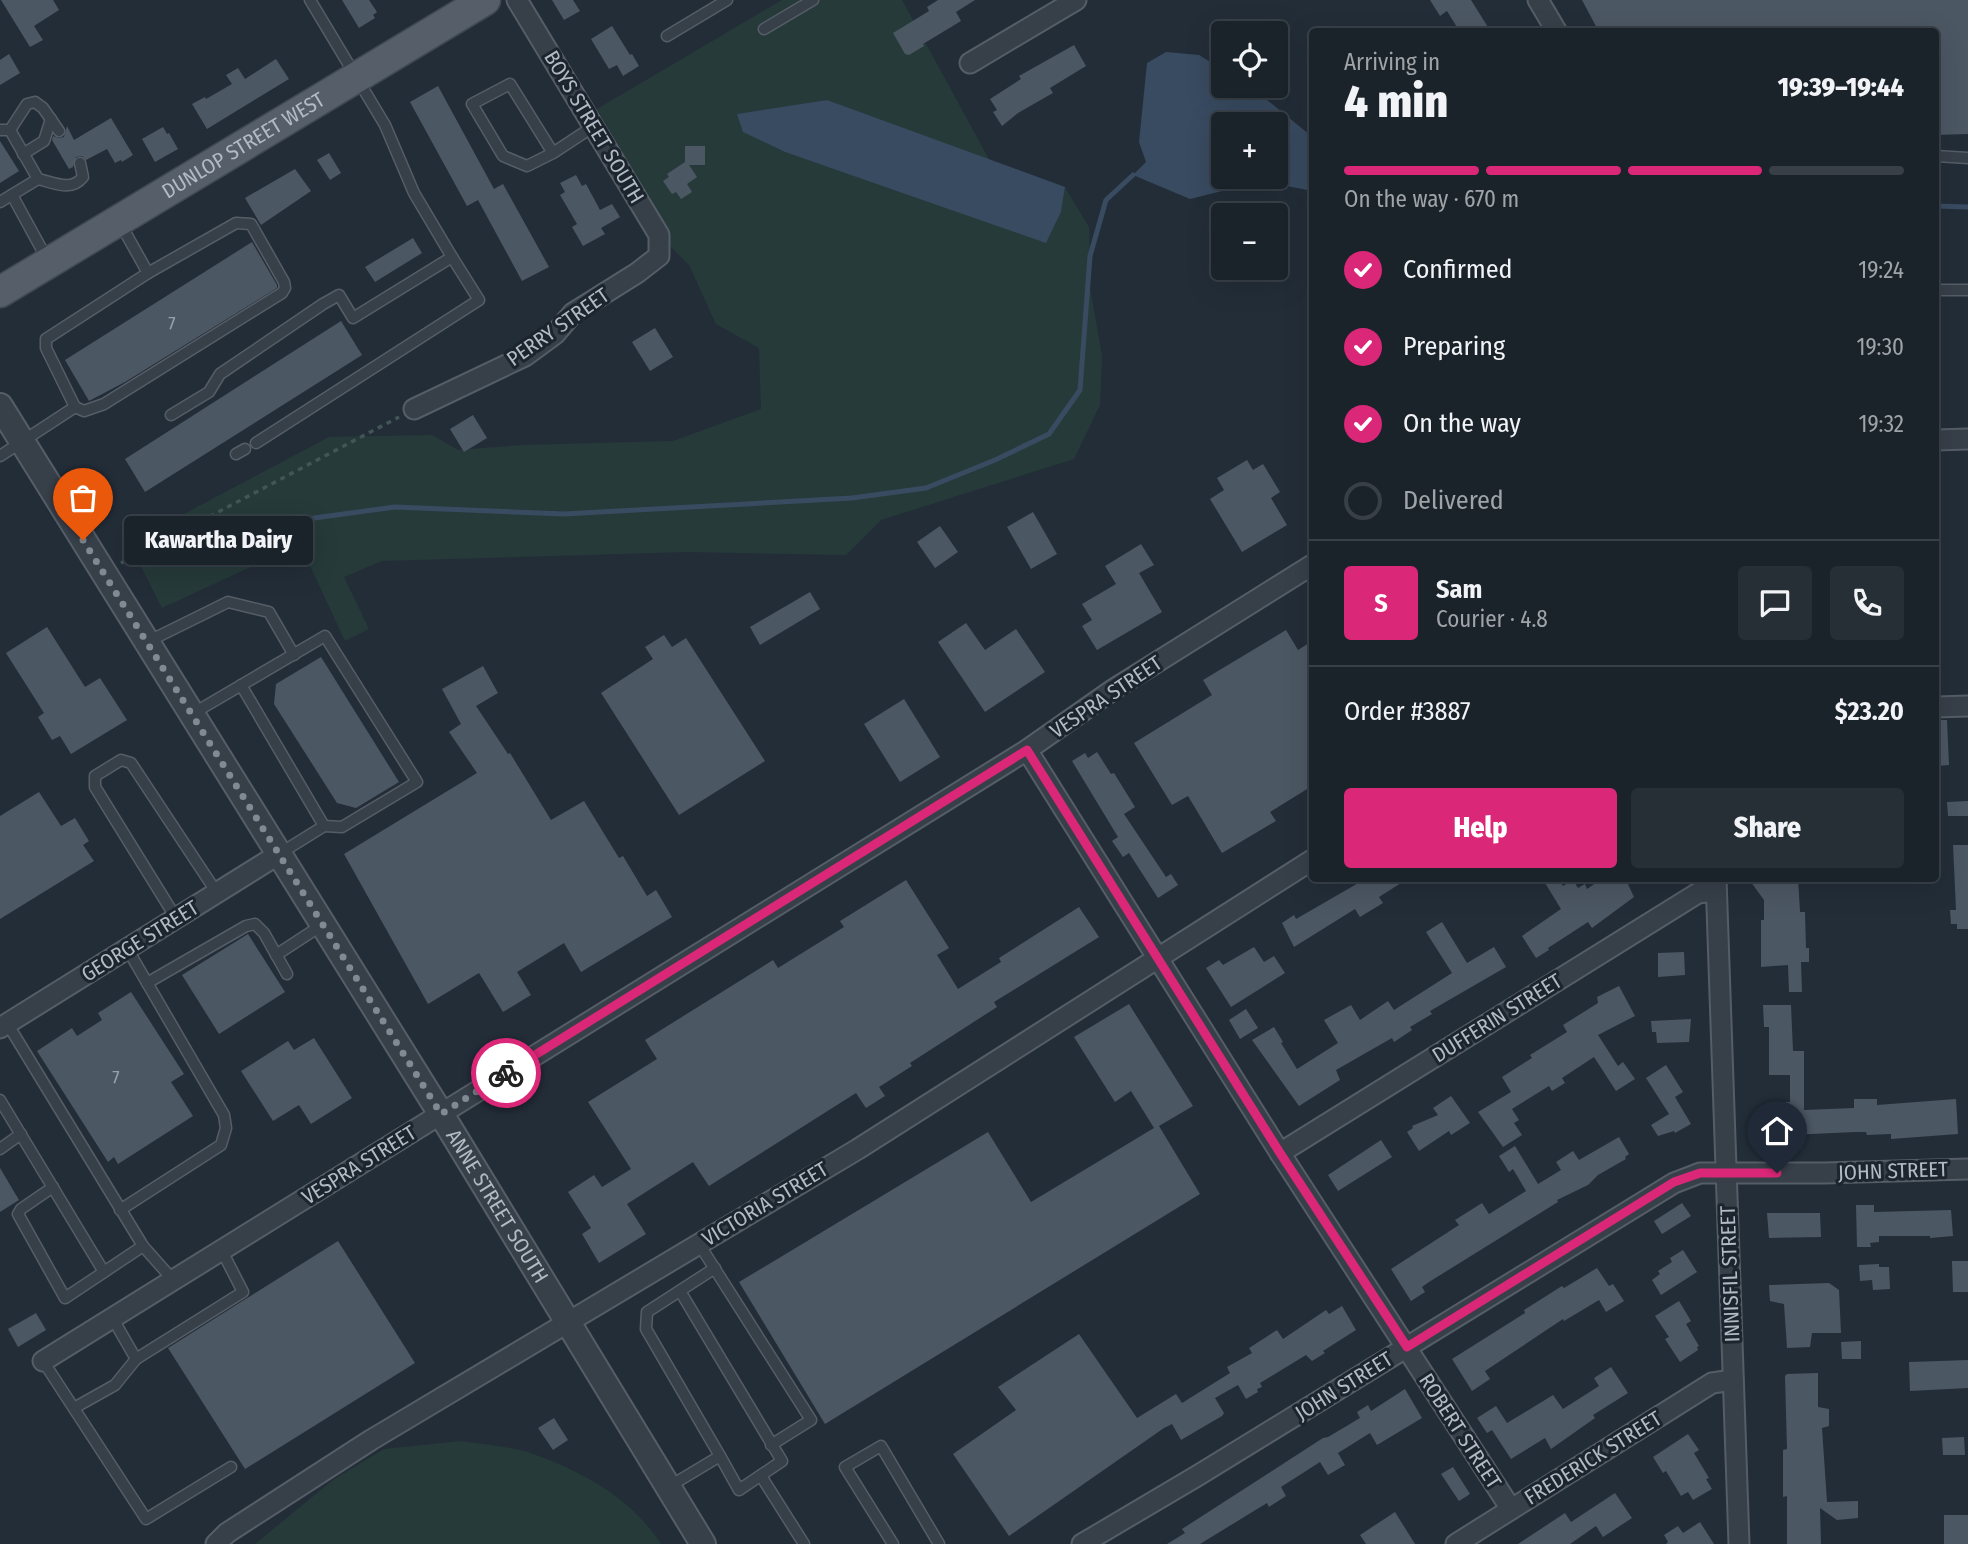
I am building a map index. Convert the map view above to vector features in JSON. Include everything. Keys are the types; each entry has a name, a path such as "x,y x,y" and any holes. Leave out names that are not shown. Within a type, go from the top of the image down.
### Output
{"main road":[{"name":"DUNLOP STREET WEST","path":"0,292 485,0"}],"street":[{"name":"BOYS STREET SOUTH","path":"517,0 659,235 659,256"},
{"path":"970,63 1076,0"},
{"path":"1538,0 1555,28"},
{"name":"PERRY STREET","path":"414,409 525,356 555,334 573,313 659,256"},
{"name":"ANNE STREET SOUTH","path":"0,406 441,1114 703,1544"},
{"path":"1939,439 1968,439"},
{"name":"VESPRA STREET","path":"43,1361 1027,750 1114,689 1309,567"},
{"path":"1939,707 1968,706"},
{"name":"ROBERT STREET","path":"1027,750 1280,1153 1511,1509"},
{"name":"GEORGE STREET","path":"4,1026 279,855"},
{"name":"VICTORIA STREET","path":"216,1544 227,1533 371,1440 858,1149 1309,862"},
{"name":"DUFFERIN STREET","path":"1280,1153 1698,893 1716,885"},
{"name":"INNISFIL STREET","path":"1716,885 1739,1544"},
{"name":"JOHN STREET","path":"1082,1544 1674,1182 1700,1173 1968,1169"},
{"name":"FREDERICK STREET","path":"1456,1544 1712,1383 1733,1380"}],"lane":[{"path":"256,443 479,300 414,193 385,125 310,0"},
{"path":"667,36 727,0"},
{"path":"764,29 813,0"},
{"path":"553,153 510,84 472,104 503,156 527,166 553,153 594,126"},
{"path":"59,131 35,102 27,104 5,130 38,179 69,187 78,184 83,177 79,163"},
{"path":"23,155 44,141 51,119"},
{"path":"1939,156 1968,158"},
{"path":"38,179 4,198 49,262"},
{"path":"118,221 148,273"},
{"path":"236,223 244,223 251,225 285,288 282,293 104,404 84,411 75,407 46,348 46,338 148,273 236,223"},
{"path":"171,415 209,392 220,374 339,295 353,318 452,257"},
{"path":"1939,290 1968,290"},
{"path":"0,456 75,407"},
{"path":"146,642 228,602 269,612 293,655"},
{"path":"192,715 325,636 418,782 342,827 324,826 279,855"},
{"path":"242,685 324,826"},
{"path":"176,918 95,787 95,776 121,760 131,762 217,893"},
{"path":"147,983 246,926 255,924 264,933 287,974"},
{"path":"276,955 322,925"},
{"path":"120,1210 221,1145 226,1128 224,1115 128,950"},
{"path":"4,1026 143,1246 174,1281"},
{"path":"0,1100 104,1272"},
{"path":"0,1149 21,1135"},
{"path":"53,1187 21,1209 18,1214 65,1298 143,1246"},
{"path":"699,1244 811,1420 771,1445"},
{"path":"74,1408 115,1385 136,1359 243,1292 222,1251"},
{"path":"680,1291 782,1461 739,1490 646,1329 647,1312 715,1268"},
{"path":"113,1319 136,1359"},
{"path":"43,1361 146,1519 231,1466"},
{"path":"893,1544 845,1467 881,1446 939,1544"},
{"path":"668,1487 720,1456"},
{"path":"761,1476 804,1544"}],"path":[{"path":"103,572 414,409"}],"green space":[{"path":"782,0 902,0 990,161 827,100 738,114 744,132 785,152 1046,242 1061,212 1065,187 1089,227 1090,287 1102,356 1100,405 1074,459 881,520 846,555 687,552 382,561 344,577 369,629 345,641 300,544 162,608 129,543 329,437 432,435 458,450 522,445 673,441 761,409 759,348 716,324 689,265 654,230 638,179 597,109"},
{"path":"461,1441 527,1452 572,1470 622,1501 661,1544 255,1544 333,1480 384,1449"}],"water":[{"path":"1166,52 1199,55 1211,62 1211,98 1265,98 1282,112 1211,112 1211,189 1230,189 1190,199 1133,175 1146,162 1139,142 1147,63"},
{"path":"827,100 1065,187 1061,212 1046,243 785,152 743,132 737,114"},
{"path":"1288,117 1309,134 1309,190 1288,186"}],"building":[{"path":"1,0 53,0 59,10 34,26 43,40 30,47"},
{"path":"342,0 369,0 377,12 373,15 375,18 359,28"},
{"path":"552,0 573,0 580,11 564,20"},
{"path":"938,0 975,0 956,12 961,21 909,55 905,54 893,33 929,11 927,7"},
{"path":"1430,0 1471,0 1488,28 1458,28 1447,11 1440,16"},
{"path":"1582,0 1968,0 1968,134 1939,135 1939,28 1597,28"},
{"path":"612,26 639,66 623,76 617,65 609,69 591,39"},
{"path":"1074,45 1086,66 1050,88 1053,93 1018,113 1002,126 993,112 997,110 990,99 1021,79 1019,76"},
{"path":"9,54 20,73 0,85 0,60"},
{"path":"276,59 289,79 207,129 192,104 232,84 226,75 238,68 245,79"},
{"path":"438,86 494,189 503,184 549,267 522,281 478,200 467,206 410,102"},
{"path":"111,118 133,155 115,163 107,149 86,160 82,156 76,157 73,167 69,169 52,140 53,136 64,137 67,126 74,140"},
{"path":"163,127 178,149 155,162 142,139"},
{"path":"0,141 19,171 0,183"},
{"path":"685,146 705,146 705,165 689,165 697,177 687,184 692,192 681,199 676,192 672,194 663,181 669,177 667,174 685,162"},
{"path":"329,153 341,173 330,180 317,160"},
{"path":"295,169 311,191 261,225 245,198"},
{"path":"576,175 582,186 586,184 600,210 612,204 620,217 601,228 605,234 583,246 572,227 577,224 560,195 565,192 560,183"},
{"path":"413,238 422,253 375,282 365,267"},
{"path":"252,242 277,288 125,382 89,401 65,360"},
{"path":"341,321 362,355 145,492 125,459"},
{"path":"655,328 673,357 650,371 632,342"},
{"path":"473,415 487,438 464,452 450,429"},
{"path":"1247,460 1253,470 1263,464 1280,492 1271,498 1287,525 1242,552 1210,499 1224,490 1217,478"},
{"path":"1033,512 1057,554 1031,569 1007,527"},
{"path":"940,526 958,552 935,568 917,542"},
{"path":"1141,544 1154,565 1139,573 1162,612 1097,650 1082,626 1092,620 1082,604 1116,584 1105,566"},
{"path":"810,592 820,609 760,645 750,627"},
{"path":"966,623 985,650 1016,629 1045,672 985,712 938,642"},
{"path":"47,627 85,687 100,678 127,720 71,754 60,736 52,740 38,717 44,713 6,653"},
{"path":"1286,630 1298,650 1309,643 1309,788 1270,812 1276,821 1222,853 1188,796 1172,805 1134,743 1212,695 1203,680"},
{"path":"664,635 672,647 686,638 765,761 679,815 601,693 653,659 645,647"},
{"path":"321,657 399,782 356,808 337,803 274,704 276,684"},
{"path":"483,666 498,693 476,706 508,754 510,753 551,820 584,801 619,858 623,856 647,896 656,890 672,917 581,972 564,943 517,972 531,995 503,1012 479,973 428,1004 344,854 477,773 449,732 461,724 442,689"},
{"path":"904,699 940,757 900,782 864,724"},
{"path":"1939,720 1947,720 1949,765 1939,766"},
{"path":"1097,752 1135,807 1124,814 1166,877 1171,874 1178,885 1158,898 1129,853 1123,857 1112,841 1118,837 1072,761 1085,753 1088,758"},
{"path":"39,792 61,826 75,818 89,841 83,845 94,861 0,919 0,816"},
{"path":"1968,801 1968,816 1948,816 1947,802"},
{"path":"1953,845 1968,845 1968,929 1957,929 1957,924 1951,924 1950,910 1956,910"},
{"path":"906,880 949,948 937,955 958,989 1001,962 999,958 1079,907 1099,937 994,1002 997,1007 910,1063 912,1066 879,1087 885,1096 866,1108 856,1093 709,1186 693,1162 627,1204 646,1234 599,1263 582,1234 591,1228 568,1192 594,1175 602,1187 631,1169 588,1102 657,1059 645,1040 773,960 778,968 844,927 840,921"},
{"path":"1360,882 1403,882 1379,897 1383,903 1360,917 1355,909 1294,947 1282,923 1294,915 1296,919"},
{"path":"1544,882 1560,882 1563,886 1574,882 1578,888 1585,884 1587,889 1597,882 1627,882 1634,897 1592,928 1588,922 1536,958 1522,936 1561,909"},
{"path":"1751,882 1798,882 1800,912 1805,912 1806,948 1809,948 1809,962 1801,962 1802,992 1789,992 1788,965 1761,967 1761,920 1764,920 1764,900"},
{"path":"1442,922 1467,963 1494,947 1506,967 1430,1011 1432,1014 1410,1027 1412,1030 1394,1042 1392,1038 1336,1070 1340,1080 1299,1106 1252,1040 1274,1027 1297,1069 1338,1043 1324,1020 1351,1005 1360,1020 1388,1001 1394,1010 1452,973 1426,932"},
{"path":"248,934 285,992 219,1034 182,975"},
{"path":"1254,947 1264,962 1274,956 1285,973 1231,1007 1206,968 1219,960 1223,965"},
{"path":"1684,952 1685,975 1658,977 1658,953"},
{"path":"1619,986 1635,1016 1598,1035 1618,1066 1623,1062 1635,1079 1616,1091 1594,1057 1562,1078 1565,1083 1552,1091 1549,1086 1512,1109 1519,1120 1514,1123 1522,1135 1503,1147 1478,1112 1511,1092 1502,1077 1532,1058 1530,1055 1567,1032 1563,1025 1598,1003 1597,997"},
{"path":"131,992 184,1074 171,1082 193,1116 118,1164 114,1157 108,1162 37,1051 72,1028 77,1036 102,1020 98,1013"},
{"path":"1129,1004 1193,1106 1159,1126 1200,1194 825,1424 739,1282 988,1132 1031,1202 1154,1128 1131,1091 1115,1102 1074,1037"},
{"path":"1763,1005 1791,1005 1793,1051 1804,1051 1804,1110 1854,1108 1854,1099 1877,1099 1877,1105 1956,1099 1958,1134 1891,1139 1891,1134 1867,1135 1866,1132 1770,1136 1769,1103 1790,1102 1790,1075 1769,1075 1769,1027 1764,1027"},
{"path":"1246,1009 1258,1028 1240,1039 1229,1020"},
{"path":"1691,1019 1689,1042 1657,1043 1651,1021"},
{"path":"314,1038 352,1098 311,1124 299,1105 273,1121 241,1071 288,1041 294,1050"},
{"path":"1666,1065 1683,1092 1675,1097 1691,1124 1675,1133 1674,1131 1658,1136 1651,1125 1669,1114 1646,1078"},
{"path":"1451,1096 1470,1123 1451,1135 1449,1131 1419,1151 1407,1132 1412,1126 1438,1115 1433,1108"},
{"path":"1619,1137 1629,1154 1626,1159 1429,1282 1422,1287 1425,1292 1411,1301 1391,1269 1459,1225 1455,1220 1482,1203 1489,1214 1526,1191 1513,1169 1509,1172 1499,1156 1515,1146 1538,1184 1561,1170 1556,1162 1573,1151 1579,1160"},
{"path":"1381,1140 1392,1157 1338,1191 1328,1175"},
{"path":"0,1168 19,1200 0,1212"},
{"path":"1682,1203 1691,1216 1662,1234 1654,1221"},
{"path":"1856,1205 1874,1205 1874,1212 1951,1210 1953,1236 1879,1236 1879,1242 1870,1243 1871,1247 1857,1247"},
{"path":"1767,1213 1820,1213 1821,1237 1769,1238"},
{"path":"338,1241 415,1363 245,1469 168,1348"},
{"path":"1683,1250 1697,1272 1661,1295 1652,1280 1660,1274 1658,1271 1672,1262 1670,1258"},
{"path":"1952,1261 1968,1261 1968,1292 1953,1292"},
{"path":"1879,1264 1879,1267 1889,1267 1890,1289 1873,1290 1872,1280 1860,1281 1859,1265"},
{"path":"1597,1268 1609,1286 1613,1284 1624,1301 1606,1312 1599,1300 1564,1321 1563,1319 1485,1371 1490,1379 1472,1391 1452,1359 1562,1286 1564,1288"},
{"path":"1829,1283 1839,1290 1841,1333 1812,1333 1810,1347 1787,1348 1784,1304 1770,1301 1769,1285"},
{"path":"1679,1301 1691,1321 1686,1324 1699,1346 1698,1350 1680,1362 1665,1339 1669,1337 1655,1316"},
{"path":"1342,1306 1356,1330 1323,1351 1325,1353 1312,1361 1306,1355 1260,1383 1262,1387 1257,1389 1258,1392 1246,1399 1238,1385 1215,1398 1224,1413 1222,1416 1181,1440 1172,1424 1164,1428 1009,1536 953,1454 1016,1410 998,1387 1079,1334 1137,1418 1176,1394 1182,1403 1230,1373 1227,1367 1252,1353 1249,1348 1277,1330 1283,1339 1326,1310 1329,1314"},
{"path":"36,1313 46,1330 18,1347 8,1329"},
{"path":"1861,1341 1861,1359 1842,1359 1841,1342"},
{"path":"1968,1360 1968,1388 1910,1391 1909,1362"},
{"path":"1611,1367 1628,1393 1593,1415 1595,1418 1551,1449 1545,1438 1511,1459 1492,1430 1487,1433 1477,1418 1496,1406 1507,1423 1553,1395 1563,1409 1599,1386 1594,1378"},
{"path":"1818,1373 1818,1407 1829,1409 1829,1426 1822,1428 1827,1502 1858,1501 1858,1518 1837,1520 1820,1508 1821,1544 1787,1544 1787,1496 1783,1497 1783,1450 1787,1449 1785,1376"},
{"path":"1405,1389 1422,1418 1377,1445 1370,1433 1338,1453 1345,1465 1328,1475 1320,1462 1281,1487 1286,1496 1269,1507 1267,1503 1200,1544 1167,1544 1185,1533 1182,1529 1323,1438 1360,1418 1357,1412 1368,1405 1371,1411"},
{"path":"554,1418 568,1440 553,1450 538,1428"},
{"path":"1688,1434 1699,1450 1694,1453 1709,1478 1706,1479 1712,1489 1693,1500 1688,1492 1681,1496 1666,1471 1663,1473 1653,1457"},
{"path":"1964,1437 1965,1455 1943,1455 1942,1438"},
{"path":"1453,1467 1470,1494 1459,1501 1441,1474"},
{"path":"1615,1493 1632,1518 1603,1537 1596,1526 1570,1544 1518,1544 1565,1513 1571,1522"},
{"path":"1395,1512 1415,1544 1366,1544 1360,1535"},
{"path":"1944,1515 1968,1515 1968,1544 1944,1544"},
{"path":"1700,1522 1714,1544 1666,1544 1668,1542 1664,1535 1678,1526 1683,1533"}],"waterway":[{"path":"196,560 314,518 395,507 564,514 852,498 926,488 995,460 1049,434 1080,390 1090,256 1106,200 1133,175"},
{"path":"1939,206 1968,207"}],"way so far":[{"path":"83,540 441,1114 506,1073"}],"place":[{"name":"Kawartha Dairy","path":"83,540"}],"route":[{"path":"506,1073 1027,750 1280,1153 1407,1347 1674,1182 1700,1173 1777,1173"}]}
